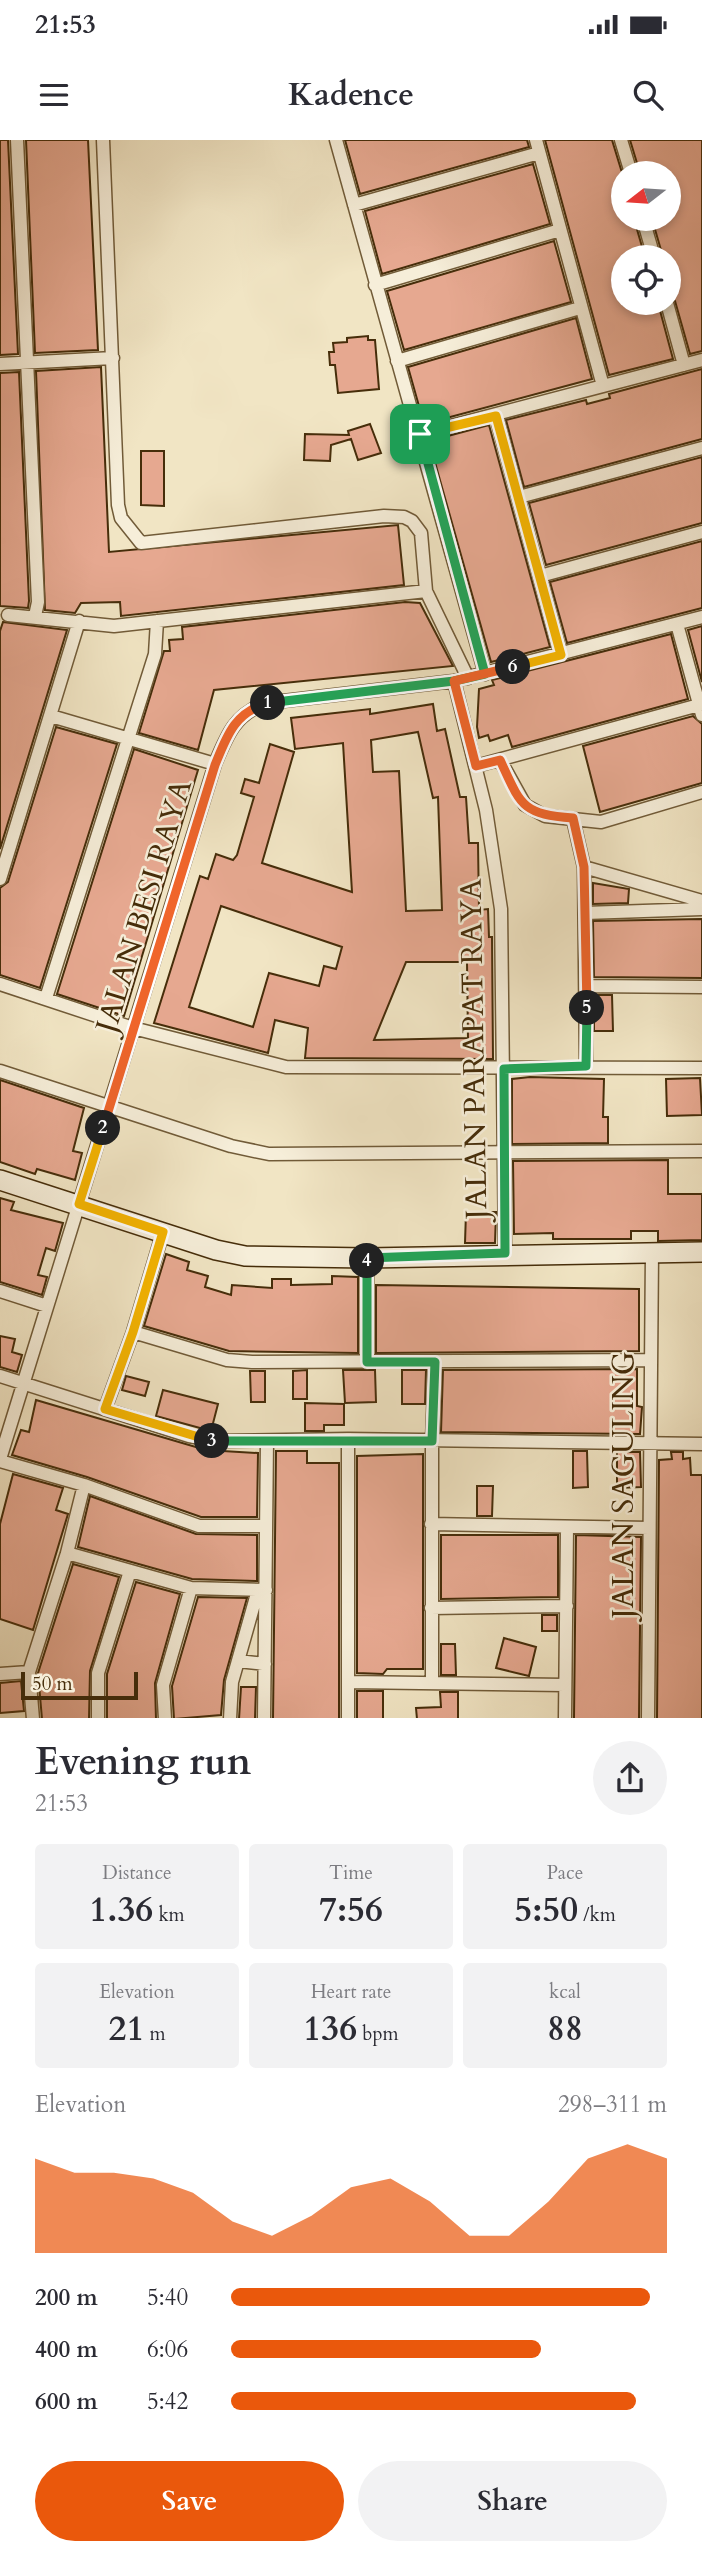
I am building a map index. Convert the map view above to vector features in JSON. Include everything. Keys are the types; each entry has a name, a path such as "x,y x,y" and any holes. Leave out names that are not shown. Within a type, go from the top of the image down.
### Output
{"street":[{"path":"17,140 37,610"},
{"path":"103,140 118,505 125,525 141,543 401,516 412,521 423,538 426,591 468,678"},
{"path":"336,140 485,674"},
{"path":"621,140 627,161"},
{"path":"354,205 537,146 603,386"},
{"path":"375,285 560,230"},
{"path":"397,361 580,308"},
{"path":"670,315 684,365"},
{"path":"0,364 113,358"},
{"path":"420,434 702,360"},
{"path":"496,416 561,655"},
{"path":"519,497 702,448"},
{"path":"540,576 702,532"},
{"path":"8,615 37,610 79,621 114,626 426,591"},
{"name":"JALAN BESI RAYA","path":"0,1460 215,765 233,724 241,715 266,703 454,681 702,617"},
{"path":"0,880 79,621"},
{"path":"46,999 155,654 158,621"},
{"path":"476,766 701,710 677,624"},
{"name":"JALAN PARAPAT RAYA","path":"454,681 476,766 498,873 504,1069 505,1253"},
{"path":"51,716 215,765"},
{"path":"500,760 518,797 531,811 545,816 601,822 702,792"},
{"path":"573,818 584,867 586,1066"},
{"path":"584,867 702,901"},
{"path":"585,913 702,909"},
{"path":"0,984 133,1028 286,1067 702,1068"},
{"path":"587,986 702,987"},
{"path":"0,1071 231,1146 269,1154 702,1151"},
{"path":"0,1180 237,1255 367,1258 505,1253 702,1252"},
{"path":"105,1409 133,1332 163,1232"},
{"name":"JALAN SAGULING","path":"648,1718 652,1252"},
{"path":"367,1258 367,1362"},
{"path":"0,1292 47,1306"},
{"path":"133,1332 227,1360 649,1360"},
{"path":"432,1682 431,1524 435,1362"},
{"path":"0,1376 203,1440 348,1439 649,1446 702,1444"},
{"path":"348,1439 348,1718"},
{"path":"264,1718 262,1590 267,1441"},
{"path":"0,1460 84,1485 199,1525 266,1526"},
{"path":"33,1718 29,1672 67,1553 84,1485"},
{"path":"431,1524 649,1528"},
{"path":"565,1718 567,1527"},
{"path":"67,1553 191,1588 262,1590"},
{"path":"98,1718 98,1673 130,1571"},
{"path":"165,1718 163,1685 191,1588"},
{"path":"230,1718 230,1698 238,1661 262,1590"},
{"path":"431,1608 567,1606"},
{"path":"238,1661 265,1664"},
{"path":"0,1674 29,1672"},
{"path":"349,1682 565,1685"}],"building":[{"path":"0,140 8,140 18,354 0,355"},
{"path":"26,140 88,140 98,350 35,353"},
{"path":"345,140 527,140 529,147 360,194"},
{"path":"545,140 612,140 618,161 611,161 611,231 637,231 642,245 611,245 611,315 661,315 673,359 609,375"},
{"path":"630,140 702,140 702,351 690,354 679,315 681,245 660,245 655,231 681,231 681,161 636,161"},
{"path":"533,164 550,224 382,274 365,211"},
{"path":"554,241 571,302 404,350 387,291"},
{"path":"576,318 592,379 424,424 408,367"},
{"path":"368,336 368,340 375,340 379,389 338,393 335,365 330,365 329,352 334,352 333,343 347,342 347,338"},
{"path":"101,367 109,552 398,525 404,585 121,616 120,602 81,603 75,613 45,610 36,371"},
{"path":"702,369 702,439 524,487 506,420 586,400 587,404 610,398 609,394"},
{"path":"19,372 28,608 0,606 0,373"},
{"path":"370,424 381,453 358,460 351,439 331,445 330,461 304,460 305,434 349,435 348,431"},
{"path":"489,425 550,647 491,662 429,441"},
{"path":"141,451 164,451 164,506 141,505"},
{"path":"702,457 702,523 546,565 529,503"},
{"path":"702,541 702,608 567,643 550,582"},
{"path":"405,602 420,603 453,666 214,690 198,750 139,733 164,651 170,651 169,640 183,639 182,627"},
{"path":"3,622 67,630 0,849 0,631"},
{"path":"702,626 702,682 688,630"},
{"path":"671,634 688,699 512,747 508,735 490,741 488,735 479,738 479,689 494,685 492,680"},
{"path":"433,704 437,731 445,729 460,797 466,797 469,843 478,843 479,910 488,909 489,937 492,937 493,1059 305,1058 308,1028 275,1020 268,1053 154,1023 200,876 208,879 216,854 233,860 237,855 254,797 241,793 245,779 259,783 270,744 294,752 262,863 352,892 343,743 295,749 291,718 370,709 370,714","holes":["418,732 433,798 438,797 442,910 406,911 399,771 373,772 371,740","221,906 342,947 336,969 324,966 319,986 269,973 253,1027 189,1007","406,962 467,962 468,1038 374,1040"]},
{"path":"693,716 702,724 702,783 600,812 583,746"},
{"path":"56,727 117,744 40,988 0,975 0,888 8,882"},
{"path":"134,749 198,770 124,1016 57,994"},
{"path":"593,883 629,889 628,903 593,904"},
{"path":"702,919 702,978 594,977 593,921"},
{"path":"594,995 612,995 613,1031 594,1031"},
{"path":"700,1078 702,1115 667,1116 666,1079"},
{"path":"512,1079 604,1079 603,1117 608,1117 608,1143 512,1144"},
{"path":"0,1080 84,1108 73,1151 82,1153 75,1180 37,1169 35,1174 0,1162"},
{"path":"668,1160 668,1194 702,1194 702,1240 658,1241 658,1231 631,1231 631,1239 553,1239 553,1233 514,1234 513,1161"},
{"path":"0,1198 14,1202 11,1210 63,1223 55,1251 46,1248 38,1275 47,1277 42,1295 0,1282"},
{"path":"466,1212 496,1212 495,1243 465,1243"},
{"path":"166,1254 189,1262 187,1270 208,1276 205,1287 231,1295 232,1285 272,1288 272,1279 291,1279 291,1285 332,1284 332,1276 358,1277 358,1353 229,1351 144,1326"},
{"path":"376,1285 639,1289 639,1351 376,1353"},
{"path":"0,1336 15,1339 12,1352 22,1355 17,1372 0,1367"},
{"path":"637,1369 637,1406 642,1407 640,1434 441,1432 443,1370"},
{"path":"307,1370 307,1399 293,1399 293,1371"},
{"path":"343,1370 375,1370 376,1402 345,1403"},
{"path":"402,1370 426,1370 425,1404 402,1404"},
{"path":"250,1371 265,1371 265,1402 251,1402"},
{"path":"126,1376 149,1382 145,1396 122,1390"},
{"path":"163,1390 218,1404 211,1431 156,1416"},
{"path":"36,1400 206,1450 258,1453 257,1517 201,1517 87,1477 12,1455 21,1430 29,1432"},
{"path":"305,1403 344,1404 344,1425 324,1425 324,1431 305,1431"},
{"path":"276,1451 307,1451 307,1463 339,1463 339,1718 273,1718"},
{"path":"573,1451 587,1451 588,1487 573,1488"},
{"path":"617,1452 640,1452 641,1487 617,1488"},
{"path":"671,1452 683,1452 683,1459 690,1458 691,1475 702,1475 702,1718 657,1718 659,1460 672,1459"},
{"path":"423,1454 423,1669 387,1669 383,1674 357,1673 357,1456"},
{"path":"13,1474 63,1488 56,1510 68,1514 33,1630 0,1619 0,1524"},
{"path":"477,1486 493,1486 492,1516 477,1516"},
{"path":"90,1496 196,1534 257,1535 257,1581 192,1579 78,1547"},
{"path":"441,1535 558,1535 558,1597 441,1599"},
{"path":"576,1535 641,1537 639,1718 574,1718"},
{"path":"73,1564 119,1577 90,1671 89,1718 42,1718 38,1673"},
{"path":"136,1582 180,1594 155,1683 156,1718 107,1718 107,1674"},
{"path":"198,1597 247,1598 224,1680 221,1715 174,1718 172,1686"},
{"path":"542,1615 557,1615 557,1631 542,1631"},
{"path":"504,1638 536,1647 529,1676 496,1668"},
{"path":"441,1644 455,1644 456,1675 441,1675"},
{"path":"21,1681 24,1711 0,1713 0,1683"},
{"path":"241,1687 256,1687 255,1718 239,1718"},
{"path":"357,1691 383,1691 383,1718 357,1718"},
{"path":"440,1692 458,1692 458,1718 417,1718 416,1708 441,1707"}],"route":[{"path":"420,434 485,674 454,681 266,703 241,715 233,724 215,765 79,1204 163,1232 133,1332 105,1409 203,1440 432,1441 435,1362 367,1362 367,1258 505,1253 504,1069 586,1066 584,867 573,818 545,816 531,811 518,797 500,760 476,766 454,681 468,678 485,674 561,655 496,416 420,434"}]}
